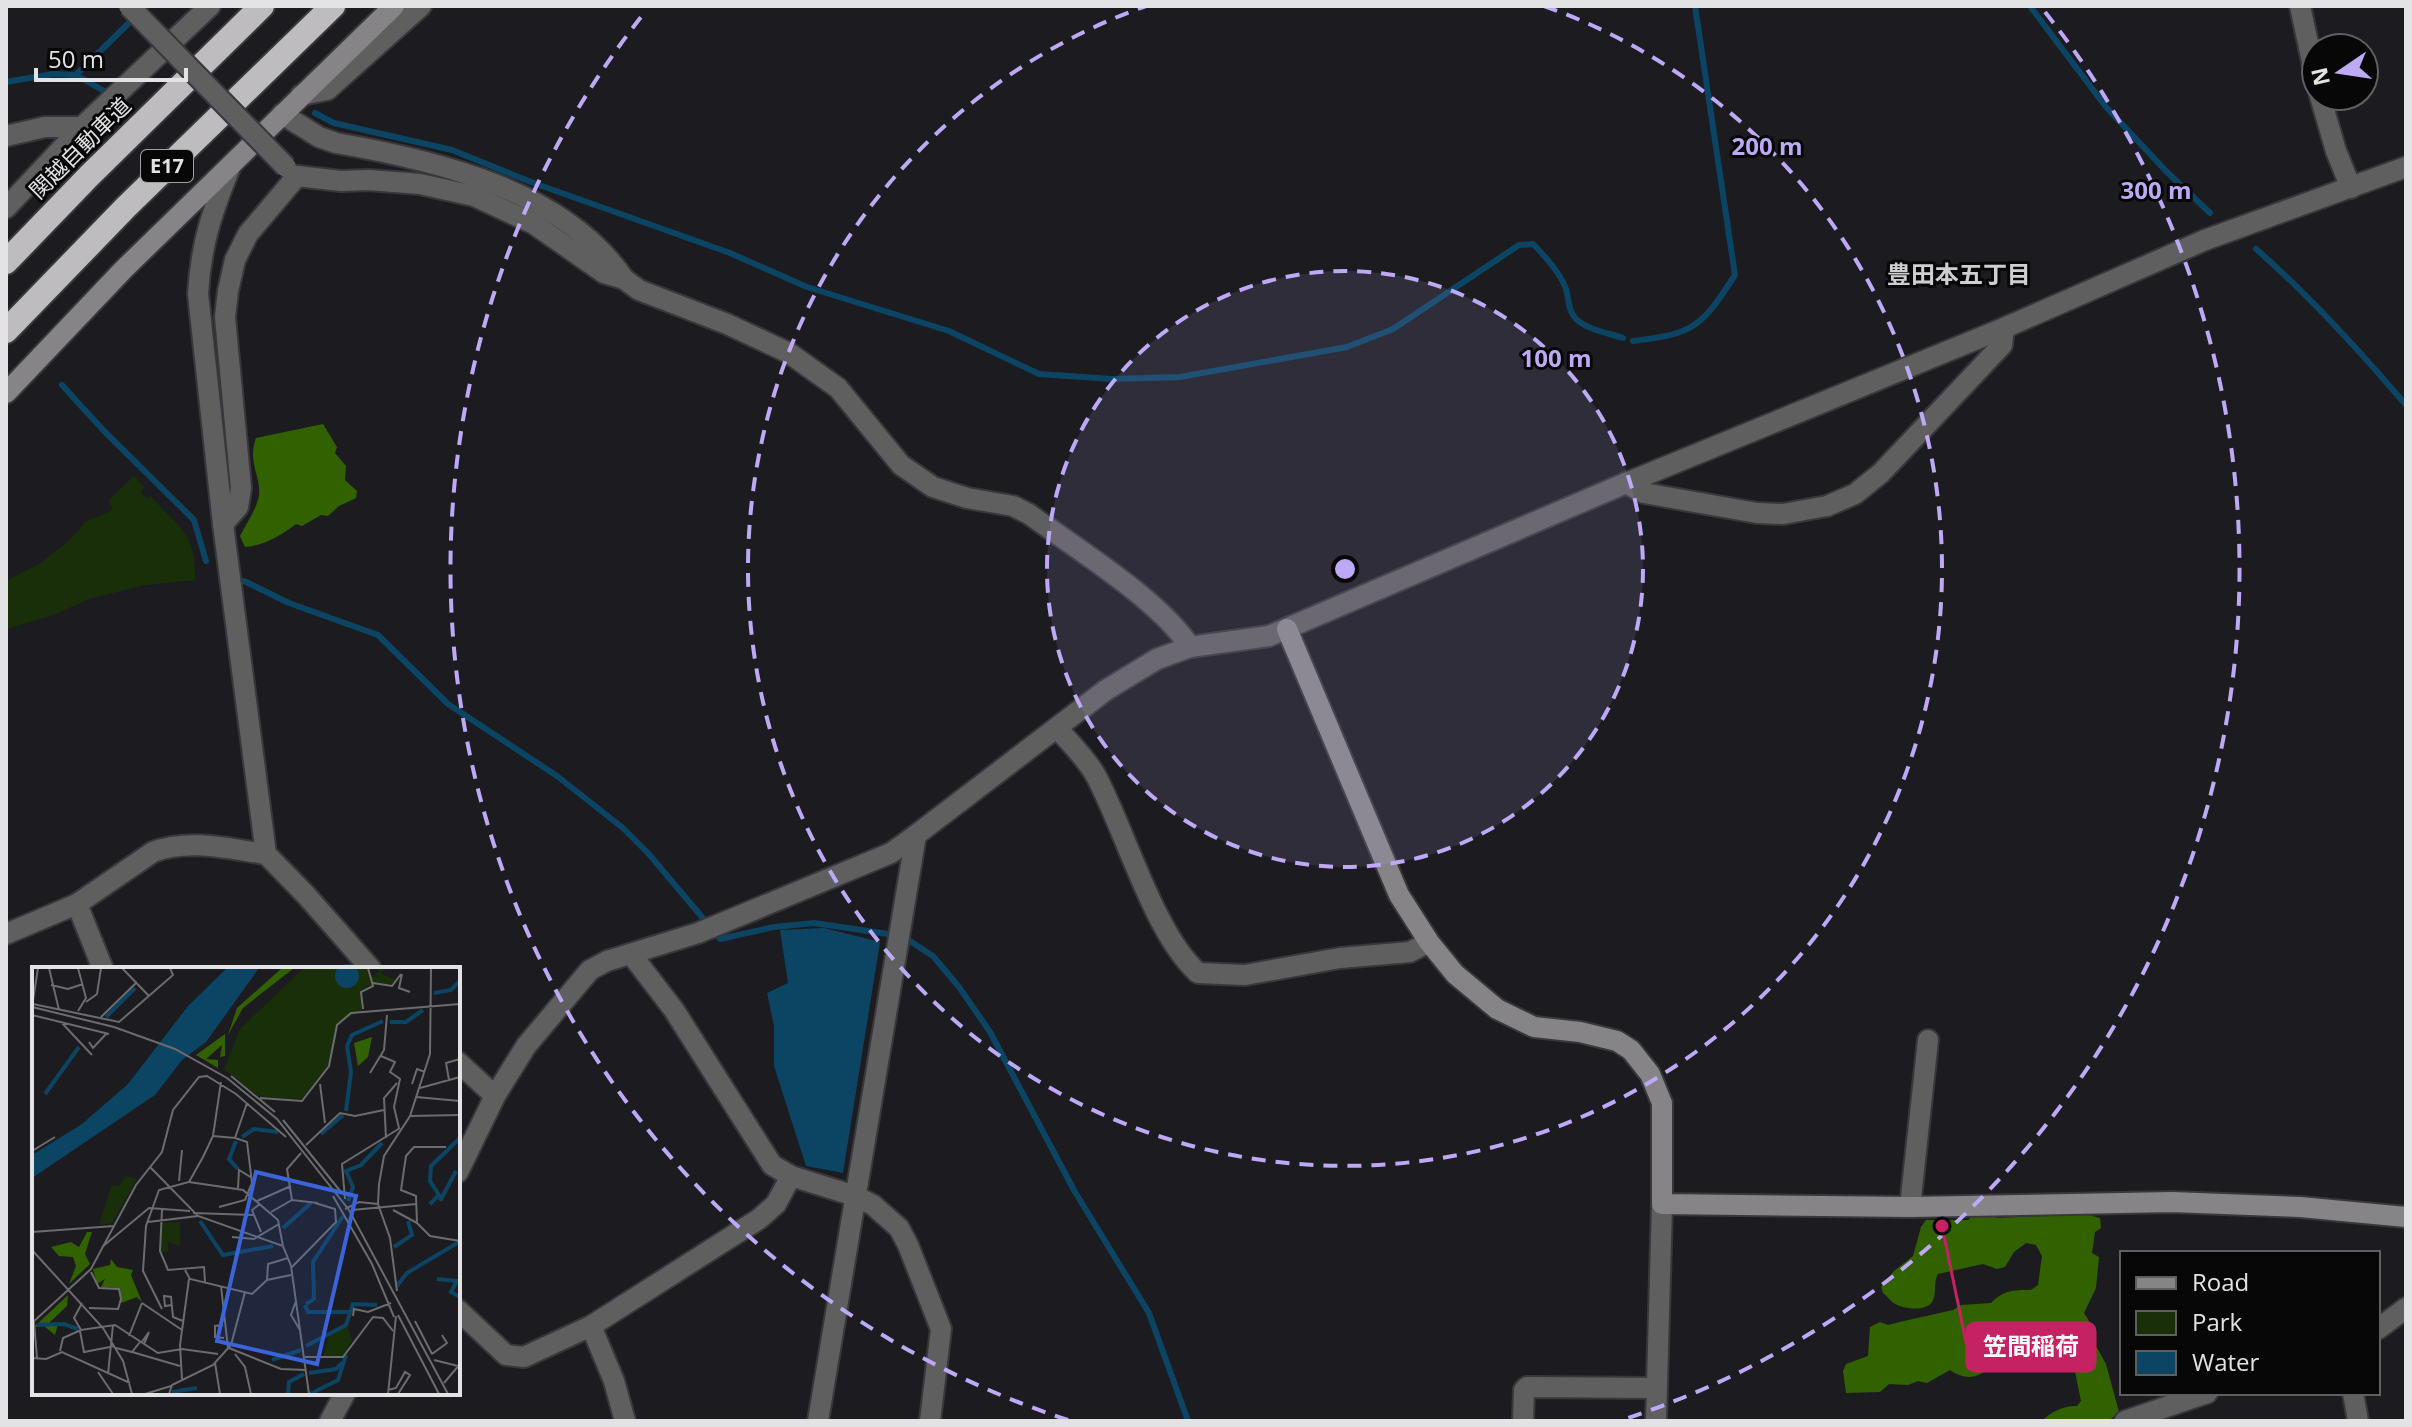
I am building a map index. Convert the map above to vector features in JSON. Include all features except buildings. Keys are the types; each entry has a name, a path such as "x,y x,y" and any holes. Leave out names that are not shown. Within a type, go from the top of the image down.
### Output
{"highway":[{"name":"関越自動車道","path":"6,262 99,165 262,6"},
{"name":"E17","path":"6,331 126,207 333,6"}],"street":[{"path":"129,6 291,171 341,181 420,184 474,196 534,224 604,273 624,279"},
{"path":"6,208 82,127 210,6"},
{"path":"6,393 104,289 394,6"},
{"path":"301,95 327,90 421,6"},
{"path":"2300,6 2306,32"},
{"path":"2325,112 2351,188"},
{"path":"282,114 327,140 455,168 522,198 565,222 609,257 624,279 639,290 727,324 789,353 838,388 882,443 917,477 945,492 1013,506 1029,514 1149,604 1180,632 1190,647"},
{"path":"6,136 45,127 82,127"},
{"path":"231,165 208,223 200,262 198,294 223,524 266,854 369,967"},
{"path":"460,1168 495,1096 526,1046 590,970 607,961 698,933 891,853 1136,670 1190,647 1269,636 1287,629 1626,483 2004,328 2205,240 2406,167"},
{"path":"223,524 238,507 241,488 225,317 228,291 235,260 248,234 291,171"},
{"path":"1626,483 1644,493 1757,513 1794,513 1827,506 1855,494 1881,473 2002,345 2004,328"},
{"path":"1287,629 1399,895 1429,942 1455,974 1497,1009 1534,1027 1607,1037 1631,1050 1650,1074 1662,1103 1656,1421"},
{"path":"1057,728 1094,772 1147,891 1185,961 1198,973 1245,975 1340,958 1410,952 1429,942"},
{"path":"818,1421 916,835"},
{"path":"6,934 77,904 165,847 202,846 266,854"},
{"path":"77,904 102,967"},
{"path":"631,954 674,1010 765,1156 782,1173 855,1196 873,1205 899,1228 941,1329 930,1421"},
{"path":"1910,1207 1928,1040"},
{"path":"460,1064 495,1096"},
{"path":"460,1312 506,1355 524,1357 591,1326 759,1219 776,1204 791,1176"},
{"path":"1662,1204 1910,1207 2172,1202 2379,1212 2406,1217"},
{"path":"2380,1328 2406,1308"},
{"path":"591,1326 614,1381 625,1421"},
{"path":"1523,1421 1524,1390 1527,1387 1656,1388"},
{"path":"330,1421 344,1395"},
{"path":"2125,1421 2181,1411 2204,1395"},
{"path":"2353,1395 2358,1421"}],"green space":[{"path":"323,424 337,447 335,453 346,466 345,480 357,491 356,498 339,506 328,516 321,515 302,526 296,524 259,545 245,547 240,536 259,495 253,454 256,438"},
{"path":"134,476 144,487 141,492 147,499 151,496 184,532 195,564 195,580 145,585 89,599 53,615 6,629 6,581 41,563 71,539 85,522 113,510 108,501"},
{"path":"1990,1211 1997,1218 2085,1214 2100,1218 2101,1228 2095,1232 2092,1253 2099,1257 2096,1288 2084,1313 2095,1330 2095,1344 2106,1364 2119,1412 2111,1419 2042,1421 2053,1412 2077,1406 2081,1401 2071,1352 2064,1342 2054,1341 2035,1360 2024,1365 1994,1366 1972,1377 1950,1370 1927,1383 1889,1384 1880,1392 1846,1393 1843,1371 1846,1364 1868,1356 1870,1327 1880,1322 1888,1325 1953,1310 1961,1305 1991,1303 2005,1293 2031,1290 2038,1285 2042,1256 2036,1245 2026,1243 2014,1252 2005,1267 1997,1269 1983,1264 1938,1274 1933,1300 1926,1307 1902,1306 1883,1293 1881,1287 1894,1271 1913,1256 1926,1220 1968,1220 1975,1214"}],"water":[{"path":"824,928 880,942 843,1173 806,1166 774,1066 774,1026 767,993 788,983 780,930"}],"waterway":[{"path":"76,75 146,6"},
{"path":"1633,341 1670,335 1695,324 1714,306 1735,275 1695,6"},
{"path":"2030,6 2106,107 2210,213"},
{"path":"6,82 53,74 76,75 104,91"},
{"path":"315,113 334,123 452,150 531,182 730,253 807,287 949,331 1039,374 1112,379 1180,377 1347,347 1393,329 1519,245 1533,244 1560,276 1576,319 1592,329 1623,338"},
{"path":"2256,249 2334,324 2406,405"},
{"path":"62,385 194,520 206,561"},
{"path":"244,581 289,603 378,635 448,704 557,776 623,828 707,923"},
{"path":"713,932 720,939 774,927 814,923 902,936 933,956 990,1032 1075,1192 1149,1313 1188,1421"}],"place":[{"name":"笠間稲荷","path":"1942,1226"}],"district":[{"name":"豊田本五丁目","path":"1959,275"}]}
